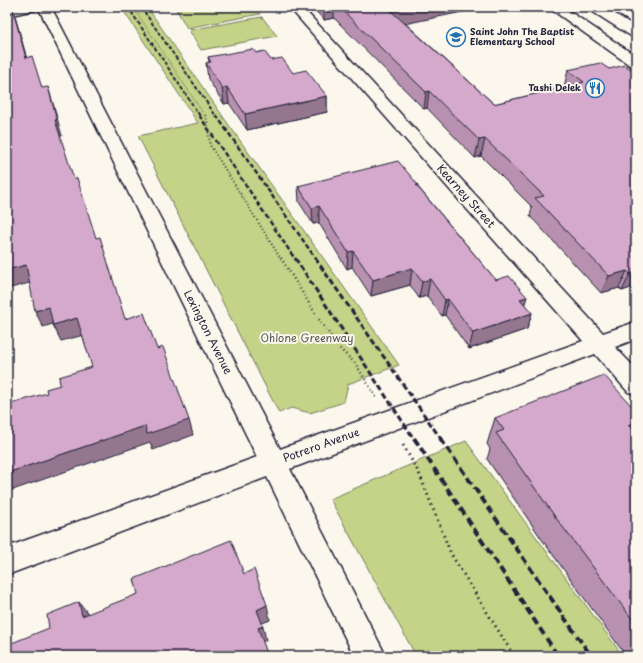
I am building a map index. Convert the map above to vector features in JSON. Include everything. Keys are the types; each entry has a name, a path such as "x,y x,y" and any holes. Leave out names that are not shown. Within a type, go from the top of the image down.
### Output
{"street":[{"path":"7,12 34,7"},
{"name":"Lexington Avenue","path":"45,7 370,656"},
{"name":"Kearney Street","path":"295,7 636,385"},
{"path":"554,7 636,63"},
{"path":"595,7 636,33"},
{"path":"614,7 636,8"},
{"name":"Potrero Avenue","path":"7,562 274,462 636,330"}],"path":[{"path":"133,7 204,113 207,120 210,145 266,236 320,321 366,380 378,402"},
{"path":"403,446 419,473 451,554 514,656"}],"green space":[{"name":"Ohlone Greenway","path":"121,7 147,7 399,365 348,384 344,402 310,413 291,408 279,413 138,136 198,123"},
{"path":"186,7 254,7 260,14 187,28 176,9"},
{"path":"262,17 277,36 201,50 189,30"},
{"path":"466,441 623,656 416,656 330,499"}],"building":[{"path":"7,7 12,7 26,58 32,56 42,88 48,87 57,120 55,120 74,179 77,178 96,238 100,237 125,319 144,313 157,349 163,347 189,420 147,434 145,426 7,473 7,405 47,393 46,389 60,385 59,377 92,367 77,318 53,325 49,307 35,311 26,265 7,270"},
{"path":"339,7 409,7 391,11 494,104 584,82 568,70 600,63 609,69 625,65 636,73 636,272 630,274 627,271 609,276 535,198 544,196 485,139 479,140 429,91 426,92"},
{"path":"253,49 256,53 264,51 271,60 282,58 293,73 306,70 327,96 245,114 227,87 222,88 206,63 211,62 208,57"},
{"path":"398,161 418,185 416,185 496,280 509,276 527,297 520,299 532,313 473,333 448,299 445,300 430,279 422,282 412,268 373,280 353,251 348,252 319,206 312,208 298,186"},
{"path":"604,375 636,411 636,422 628,425 636,432 636,624 556,518 496,433 504,430 495,418"},
{"path":"231,540 244,574 254,569 267,605 257,610 263,626 258,628 268,656 7,656 7,645 49,628 47,615 79,602 82,616 138,594 134,579"}],"railway":[{"path":"128,7 200,116"},
{"path":"141,7 216,116"},
{"path":"199,115 295,259"},
{"path":"216,115 316,259"},
{"path":"295,258 414,439"},
{"path":"315,258 441,439"},
{"path":"414,438 558,656"},
{"path":"440,438 591,656"}],"place":[{"name":"Saint John The Baptist Elementary School","path":"456,37"},
{"name":"Tashi Delek","path":"595,88"}]}
